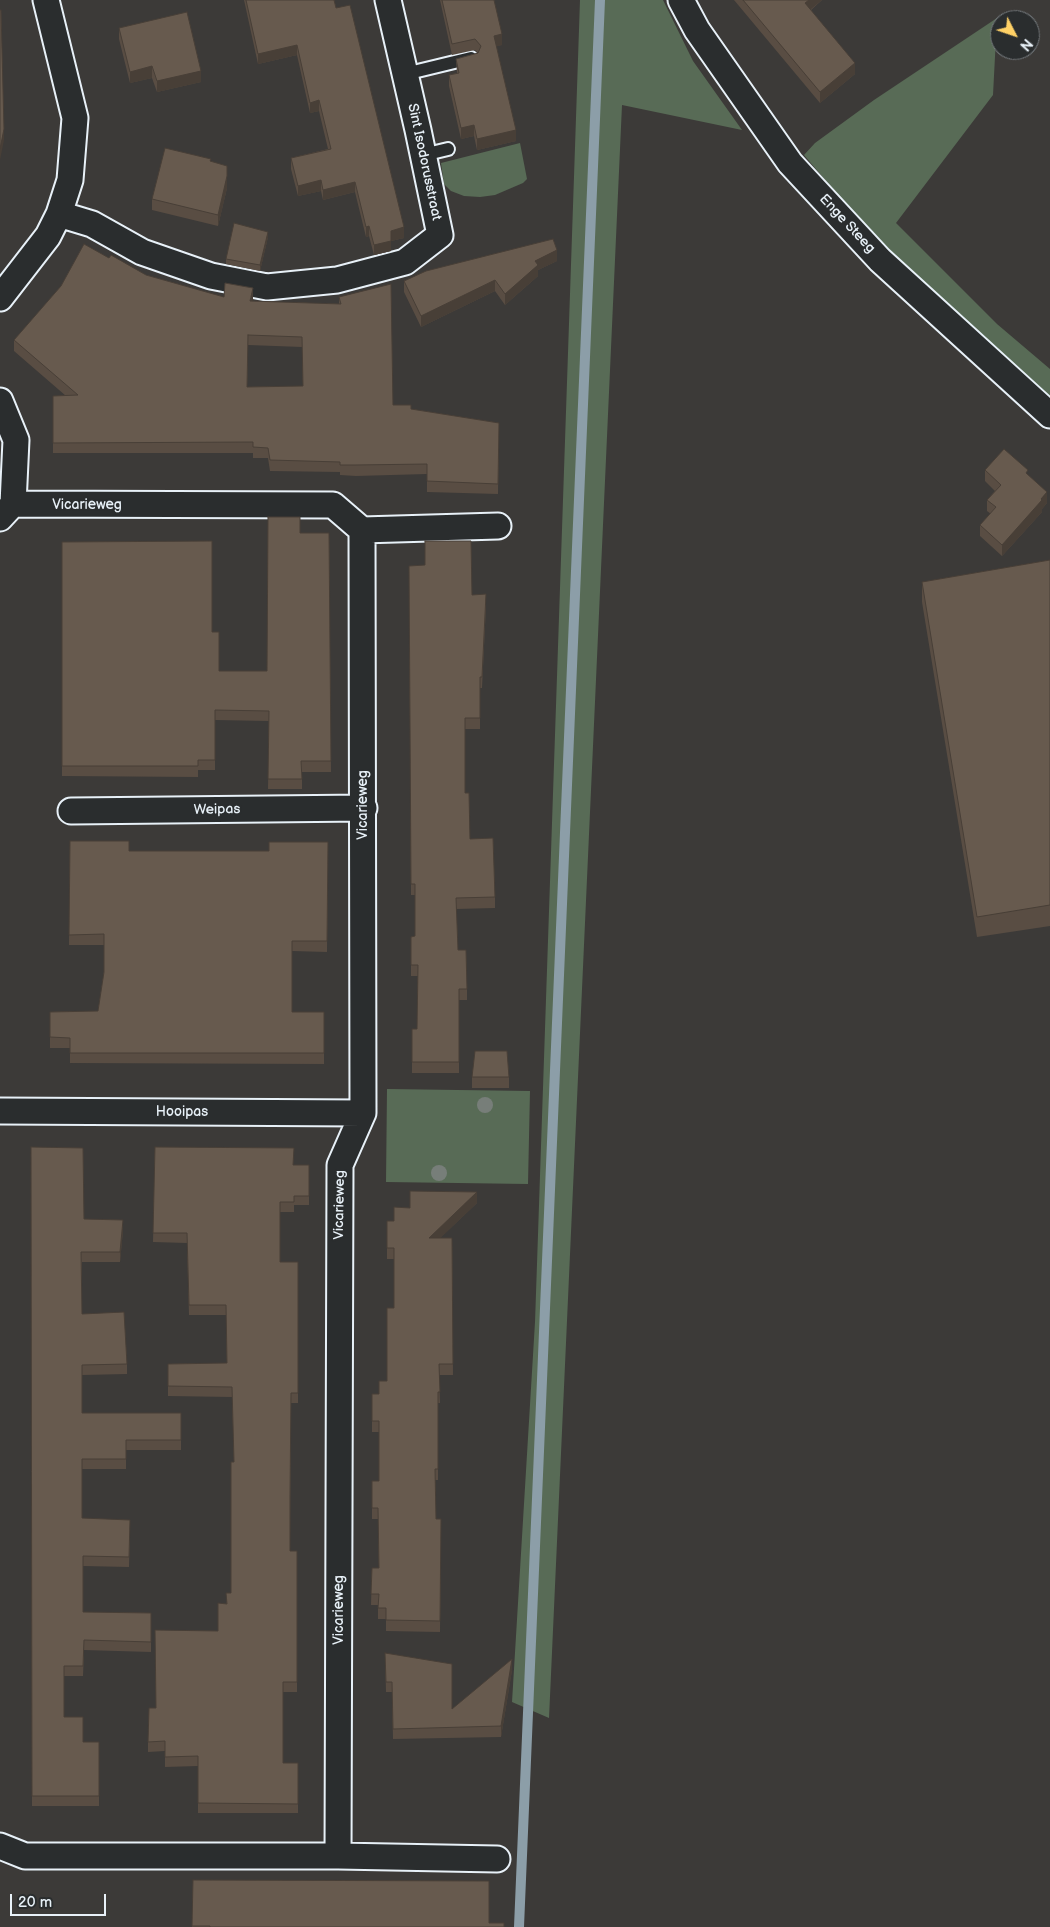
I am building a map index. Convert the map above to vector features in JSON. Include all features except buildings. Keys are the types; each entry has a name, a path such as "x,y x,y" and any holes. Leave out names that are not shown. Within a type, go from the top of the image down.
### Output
{"street":[{"path":"0,298 48,236 59,214 70,180 75,118 46,0"},
{"name":"Sint Isodorusstraat","path":"59,214 92,224 142,252 211,276 267,287 337,280 404,262 440,235 390,0"},
{"name":"Enge Steeg","path":"681,0 696,30 790,163 880,260 1050,415"},
{"path":"0,401 16,440 7,511"},
{"name":"Vicarieweg","path":"7,511 333,505 362,530 364,808 363,1113 340,1165 338,1856"},
{"path":"362,530 498,526"},
{"name":"Weipas","path":"70,811 364,808"},
{"name":"Hooipas","path":"0,1111 363,1113"},
{"path":"0,1846 26,1856 338,1856 497,1859"}],"lane":[{"path":"405,74 472,58"},
{"path":"423,155 448,149"}],"green space":[{"path":"580,0 663,0 693,61 742,130 622,105 549,1718 512,1702 535,1322"},
{"path":"990,23 990,60 995,60 993,95 896,223 997,324 1050,369 1050,399 878,242 804,155 815,143 874,100"},
{"path":"520,143 527,179 523,183 495,195 480,197 464,196 451,191 444,184 441,163"},
{"path":"387,1089 530,1091 528,1184 386,1182"}],"waterway":[{"path":"519,1927 600,0"}]}
